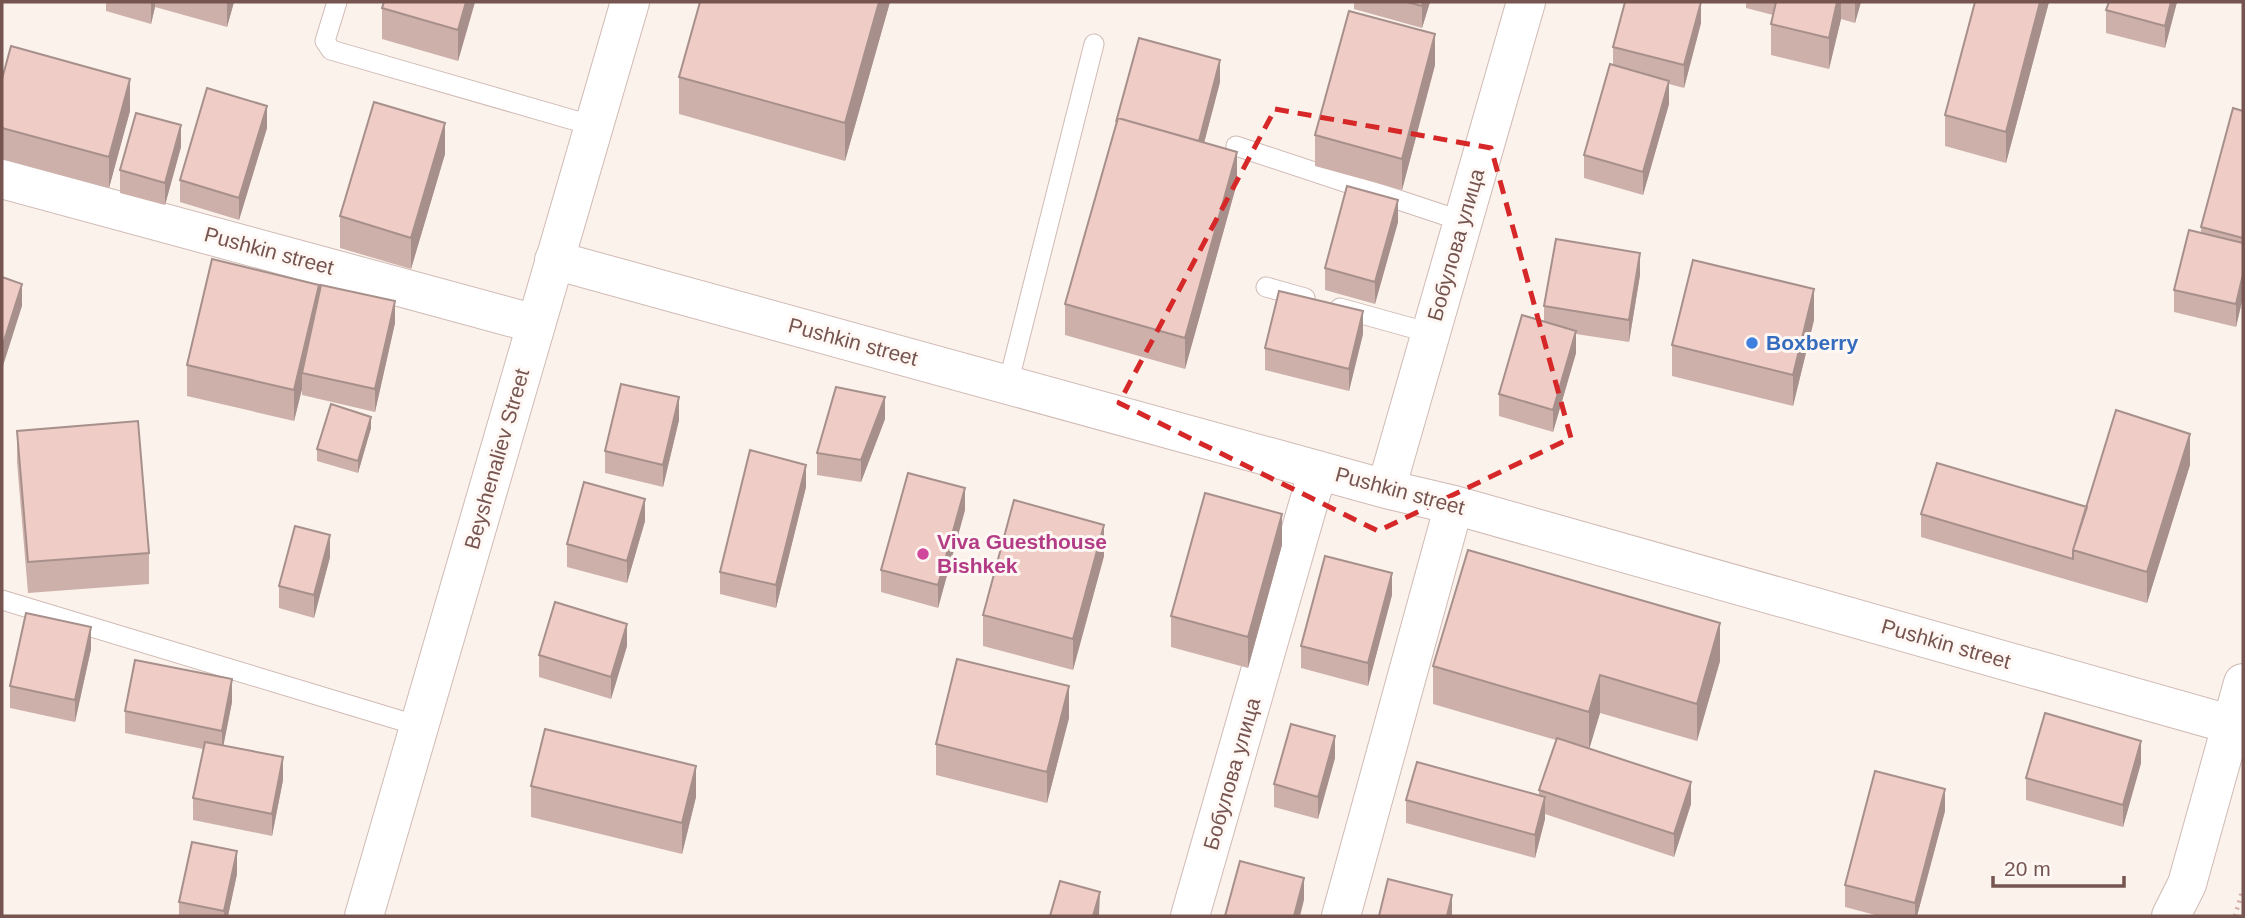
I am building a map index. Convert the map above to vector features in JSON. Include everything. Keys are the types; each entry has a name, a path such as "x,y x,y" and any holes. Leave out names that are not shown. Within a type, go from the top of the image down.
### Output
{"street":[{"name":"Beyshenaliev Street","path":"364,916 630,2"},
{"name":"Бобулова улица","path":"1386,489 1526,2"},
{"name":"Pushkin street","path":"2,179 536,324"},
{"name":"Pushkin street","path":"554,260 1386,489 1454,505 2237,727"},
{"name":"Бобулова улица","path":"1190,916 1318,470"},
{"path":"1341,916 1454,505"},
{"path":"2181,906 2237,727 2243,683"}],"lane":[{"path":"337,2 325,41 331,50 594,126"},
{"path":"1008,384 1094,44"},
{"path":"1236,146 1462,221"},
{"path":"1266,287 1430,333"},
{"path":"2,600 419,726"}],"path":[{"path":"2235,916 2243,889"}],"highlighted area":[{"path":"1275,109 1491,148 1571,438 1378,531 1119,403"}],"building":[{"path":"384,2 466,2 458,30 382,8"},
{"path":"700,2 879,2 845,123 679,77"},
{"path":"1407,2 1423,2 1422,6"},
{"path":"1625,2 1701,2 1684,65 1613,47"},
{"path":"1776,2 1837,2 1829,38 1771,24"},
{"path":"1975,2 2040,2 2006,132 1945,115"},
{"path":"2109,2 2171,2 2165,26 2106,10"},
{"path":"1349,11 1435,34 1402,159 1315,135"},
{"path":"1139,38 1220,60 1199,141 1118,118 1116,122"},
{"path":"11,46 130,79 109,157 2,128 2,79"},
{"path":"1610,64 1669,81 1643,172 1584,155"},
{"path":"207,88 267,106 239,198 180,180"},
{"path":"374,102 445,123 411,238 340,216"},
{"path":"2233,108 2243,111 2243,238 2201,227"},
{"path":"136,113 181,125 165,183 120,170"},
{"path":"1118,118 1237,152 1185,338 1065,304"},
{"path":"1347,186 1398,200 1375,282 1325,268"},
{"path":"2189,230 2243,243 2243,274 2236,304 2174,290"},
{"path":"1556,239 1640,253 1629,320 1544,306"},
{"path":"212,259 319,285 294,390 187,365"},
{"path":"1693,260 1814,289 1793,375 1672,345"},
{"path":"2,277 22,284 2,347"},
{"path":"321,285 395,301 375,389 302,373"},
{"path":"1279,291 1363,311 1349,369 1265,348"},
{"path":"1522,315 1576,331 1553,410 1499,394"},
{"path":"621,384 679,397 663,465 605,451"},
{"path":"836,387 885,397 861,460 817,453"},
{"path":"331,404 371,417 358,461 317,449"},
{"path":"2116,410 2190,434 2147,572 2073,550"},
{"path":"138,421 149,553 28,562 17,431"},
{"path":"750,450 806,465 776,585 720,572"},
{"path":"1937,463 2087,507 2073,550 2073,559 1921,514"},
{"path":"908,473 965,488 938,585 881,570"},
{"path":"584,482 645,499 627,561 567,544"},
{"path":"1205,493 1282,514 1248,637 1171,616"},
{"path":"1014,500 1104,525 1073,639 983,615"},
{"path":"295,526 330,535 314,595 279,586"},
{"path":"1468,550 1720,623 1697,704 1600,675 1589,712 1433,666"},
{"path":"1325,556 1392,573 1368,663 1301,646"},
{"path":"555,602 627,624 611,677 539,655"},
{"path":"26,613 91,627 75,700 10,686"},
{"path":"957,659 1069,686 1047,772 936,744"},
{"path":"135,660 232,679 222,731 125,711"},
{"path":"2045,713 2141,741 2123,805 2026,778"},
{"path":"1291,724 1335,736 1318,797 1274,784"},
{"path":"545,729 696,766 682,823 531,786"},
{"path":"1557,738 1691,782 1674,834 1539,790"},
{"path":"205,742 283,757 272,814 193,798"},
{"path":"1417,762 1545,797 1535,835 1406,800"},
{"path":"1875,771 1945,789 1915,903 1845,885"},
{"path":"192,842 237,851 224,911 179,902"},
{"path":"1240,861 1304,878 1294,916 1225,916"},
{"path":"1388,879 1452,895 1447,916 1379,916"},
{"path":"1060,881 1100,892 1093,916 1050,916"}],"place":[{"name":"Boxberry","path":"1752,343"},
{"name":"Viva Guesthouse Bishkek","path":"923,554"}]}
